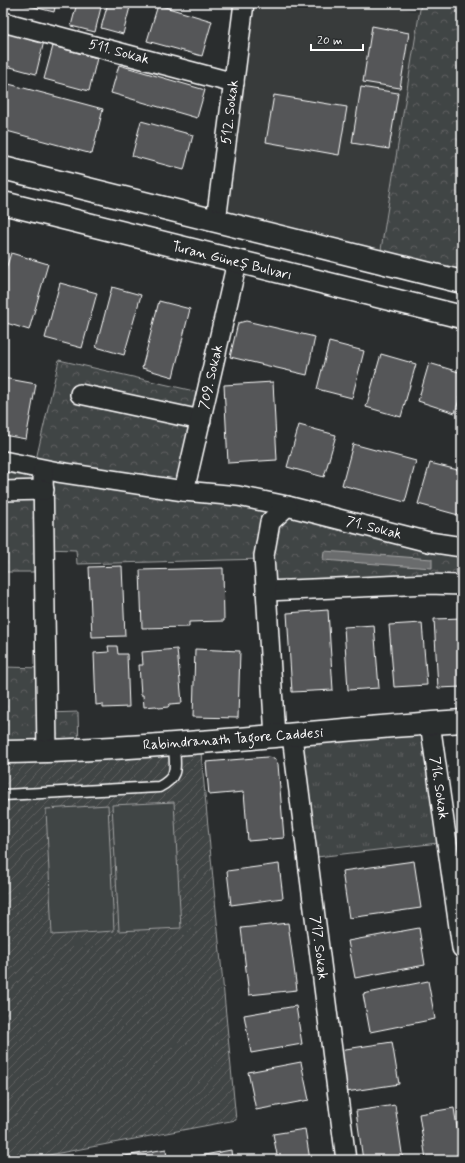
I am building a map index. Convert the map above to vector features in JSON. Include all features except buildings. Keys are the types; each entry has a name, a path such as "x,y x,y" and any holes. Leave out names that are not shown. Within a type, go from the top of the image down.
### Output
{"main road":[{"path":"3,168 462,282"},
{"name":"Turan Güneş Bulvarı","path":"3,203 462,317"},
{"name":"Rabindranath Tagore Caddesi","path":"3,752 47,751 283,736 462,722"}],"street":[{"name":"512. Sokak","path":"216,221 234,83 238,4"},
{"name":"511. Sokak","path":"3,22 234,83"},
{"name":"709. Sokak","path":"184,491 237,262"},
{"path":"80,394 201,420"},
{"name":"71. Sokak","path":"3,461 43,470 184,491 238,496 287,506 429,542 462,547"},
{"path":"43,470 47,751"},
{"path":"3,491 44,490"},
{"name":"717. Sokak","path":"287,506 270,522 264,556 266,591 283,736 346,1160"},
{"path":"266,591 428,584 462,585"},
{"name":"716. Sokak","path":"430,724 462,948"}],"lane":[{"path":"3,795 159,787 170,782 175,775 174,743"}],"shaded area":[{"path":"244,3 373,3 420,12 379,262 216,221"},
{"path":"324,551 432,559 432,568 323,560"}],"green space":[{"path":"421,3 462,3 462,282 379,262"},
{"path":"59,360 207,394 184,490 462,551 462,580 266,591 264,559 77,564 76,550 45,549 45,572 3,572 3,461 34,468"},
{"path":"3,667 46,668 47,713 78,712 79,749 3,752"},
{"path":"430,723 447,842 308,858 292,735"},
{"path":"200,742 236,1120 22,1160 3,1160 3,752"},
{"path":"174,802 181,928 119,931 112,805"},
{"path":"108,805 114,931 52,935 46,809"}]}
